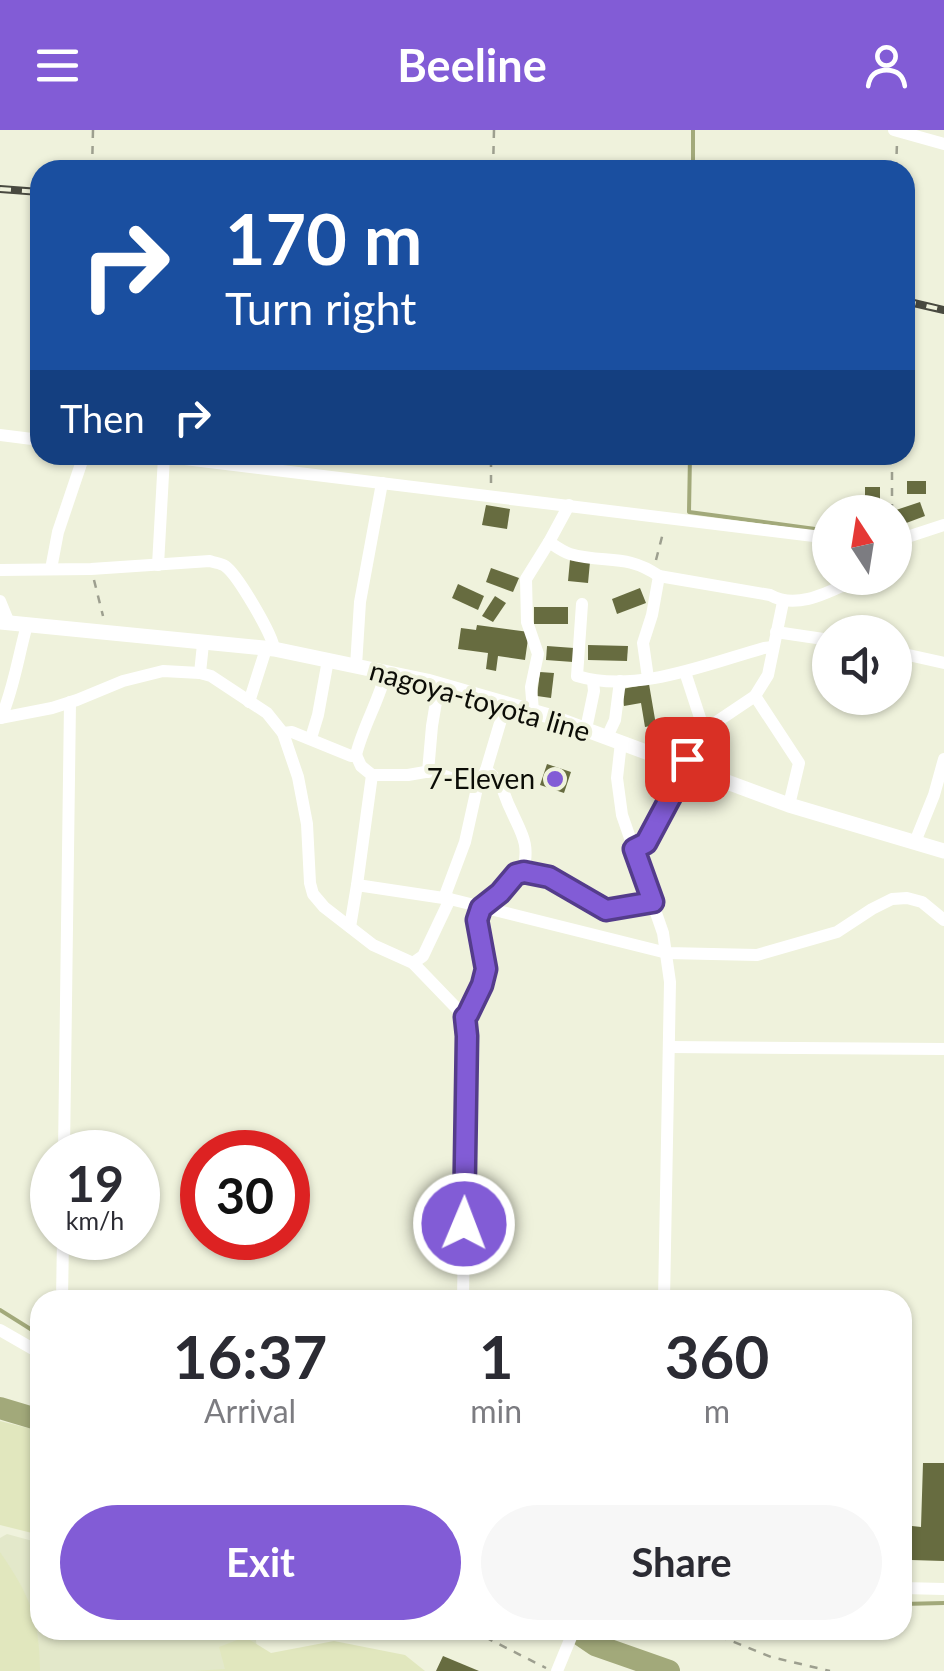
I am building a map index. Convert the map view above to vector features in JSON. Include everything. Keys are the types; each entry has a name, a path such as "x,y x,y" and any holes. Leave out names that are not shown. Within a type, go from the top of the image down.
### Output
{"main road":[{"name":"nagoya-toyota line","path":"5,623 270,649 440,684 586,729 789,804 944,851"}],"street":[{"path":"896,131 944,144"},
{"path":"0,434 30,438"},
{"path":"51,569 58,532 81,465"},
{"path":"158,465 158,564"},
{"path":"233,465 812,536"},
{"path":"356,666 360,602 382,483"},
{"path":"533,711 531,687 538,654 527,622 526,578 569,505"},
{"path":"912,535 944,525"},
{"path":"549,542 568,554 629,560 655,574 770,595 783,602 821,595"},
{"path":"0,570 210,561 226,566 274,642 249,702"},
{"path":"648,678 643,643 652,615 655,574"},
{"path":"0,601 5,623"},
{"path":"634,849 646,843 686,766 692,739 755,696 768,675 783,602"},
{"path":"582,604 577,676 593,681 684,672 773,647"},
{"path":"0,718 12,691 27,626"},
{"path":"776,632 812,637"},
{"path":"200,673 203,644"},
{"path":"912,656 944,663"},
{"path":"311,738 328,660"},
{"path":"0,718 70,702 123,680 162,671 200,673 212,676 267,714 284,733 307,824 314,894 324,907 373,945 412,962 465,1017 463,1290"},
{"path":"386,672 356,755 361,766 372,775 428,772 477,788"},
{"path":"684,672 704,730"},
{"path":"620,680 614,740 618,793 653,902 667,953 670,982 664,1290"},
{"path":"586,729 593,681"},
{"path":"428,772 440,684"},
{"path":"755,696 799,763 789,804"},
{"path":"64,1130 70,702"},
{"path":"412,962 423,956 447,898 477,788 506,703"},
{"path":"284,733 292,732 356,755"},
{"path":"915,842 944,758"},
{"path":"486,770 505,789 508,806 522,832 526,844 524,872"},
{"path":"350,928 372,775"},
{"path":"465,1017 486,969 477,920 481,908 516,874 549,877 606,910 653,902"},
{"path":"356,885 447,898 667,953 757,955 837,932 872,909 907,898 922,902 944,920"},
{"path":"669,1047 944,1049"},
{"path":"62,1290 63,1260"},
{"path":"0,1330 30,1346"},
{"path":"912,1588 944,1589"},
{"path":"556,1669 569,1640"}],"path":[{"path":"92,130 92,160"},
{"path":"494,130 494,160"},
{"path":"896,131 896,160"},
{"path":"489,496 491,465"},
{"path":"892,465 892,495"},
{"path":"655,574 666,517"},
{"path":"91,569 108,633"},
{"path":"494,1640 556,1669"},
{"path":"729,1640 771,1657 830,1671"}],"shaded area":[{"path":"0,1421 30,1428 30,1532 0,1525"},
{"path":"7,1534 30,1540 30,1640 256,1640 259,1671 0,1671 0,1538"},
{"path":"0,1552 30,1606 30,1640 38,1640 40,1671 0,1671"},
{"path":"250,1640 271,1653 334,1641 405,1655 425,1671 194,1671 225,1669 219,1647"}],"building":[{"path":"907,481 926,481 926,494 907,494"},
{"path":"865,487 880,487 880,495 865,495"},
{"path":"920,502 925,516 912,521 912,505"},
{"path":"486,505 510,509 507,529 482,525"},
{"path":"570,560 590,562 588,583 568,581"},
{"path":"491,568 519,578 513,592 486,582"},
{"path":"458,584 484,596 478,610 452,598"},
{"path":"640,588 646,603 617,614 612,599"},
{"path":"495,596 506,603 493,622 482,616"},
{"path":"534,607 568,607 568,624 534,624"},
{"path":"477,625 529,632 525,660 498,656 496,671 486,669 488,653 458,649 461,628 476,630"},
{"path":"588,645 628,646 627,661 588,660"},
{"path":"547,646 574,648 573,662 546,660"},
{"path":"540,672 554,673 551,698 537,696"},
{"path":"649,684 656,725 645,727 641,703 624,706 622,689"},
{"name":"7-Eleven","path":"547,764 571,772 564,793 540,785"},
{"path":"923,1463 944,1463 944,1561 912,1560 912,1526 921,1527"},
{"path":"443,1656 479,1671 436,1671"}],"waterway":[{"path":"693,130 693,160"},
{"path":"690,465 689,512 812,529"},
{"path":"0,1310 30,1329"},
{"path":"0,1408 30,1417"},
{"path":"912,1604 944,1603"},
{"path":"588,1640 669,1671"}],"railway":[{"path":"0,189 30,191"},
{"path":"915,303 944,310"}],"place":[{"name":"7-Eleven","path":"555,779"}],"route":[{"path":"464,1224 465,1017 486,969 477,920 481,908 516,874 524,872 549,877 606,910 653,902 634,849 646,843 687,759"}]}
